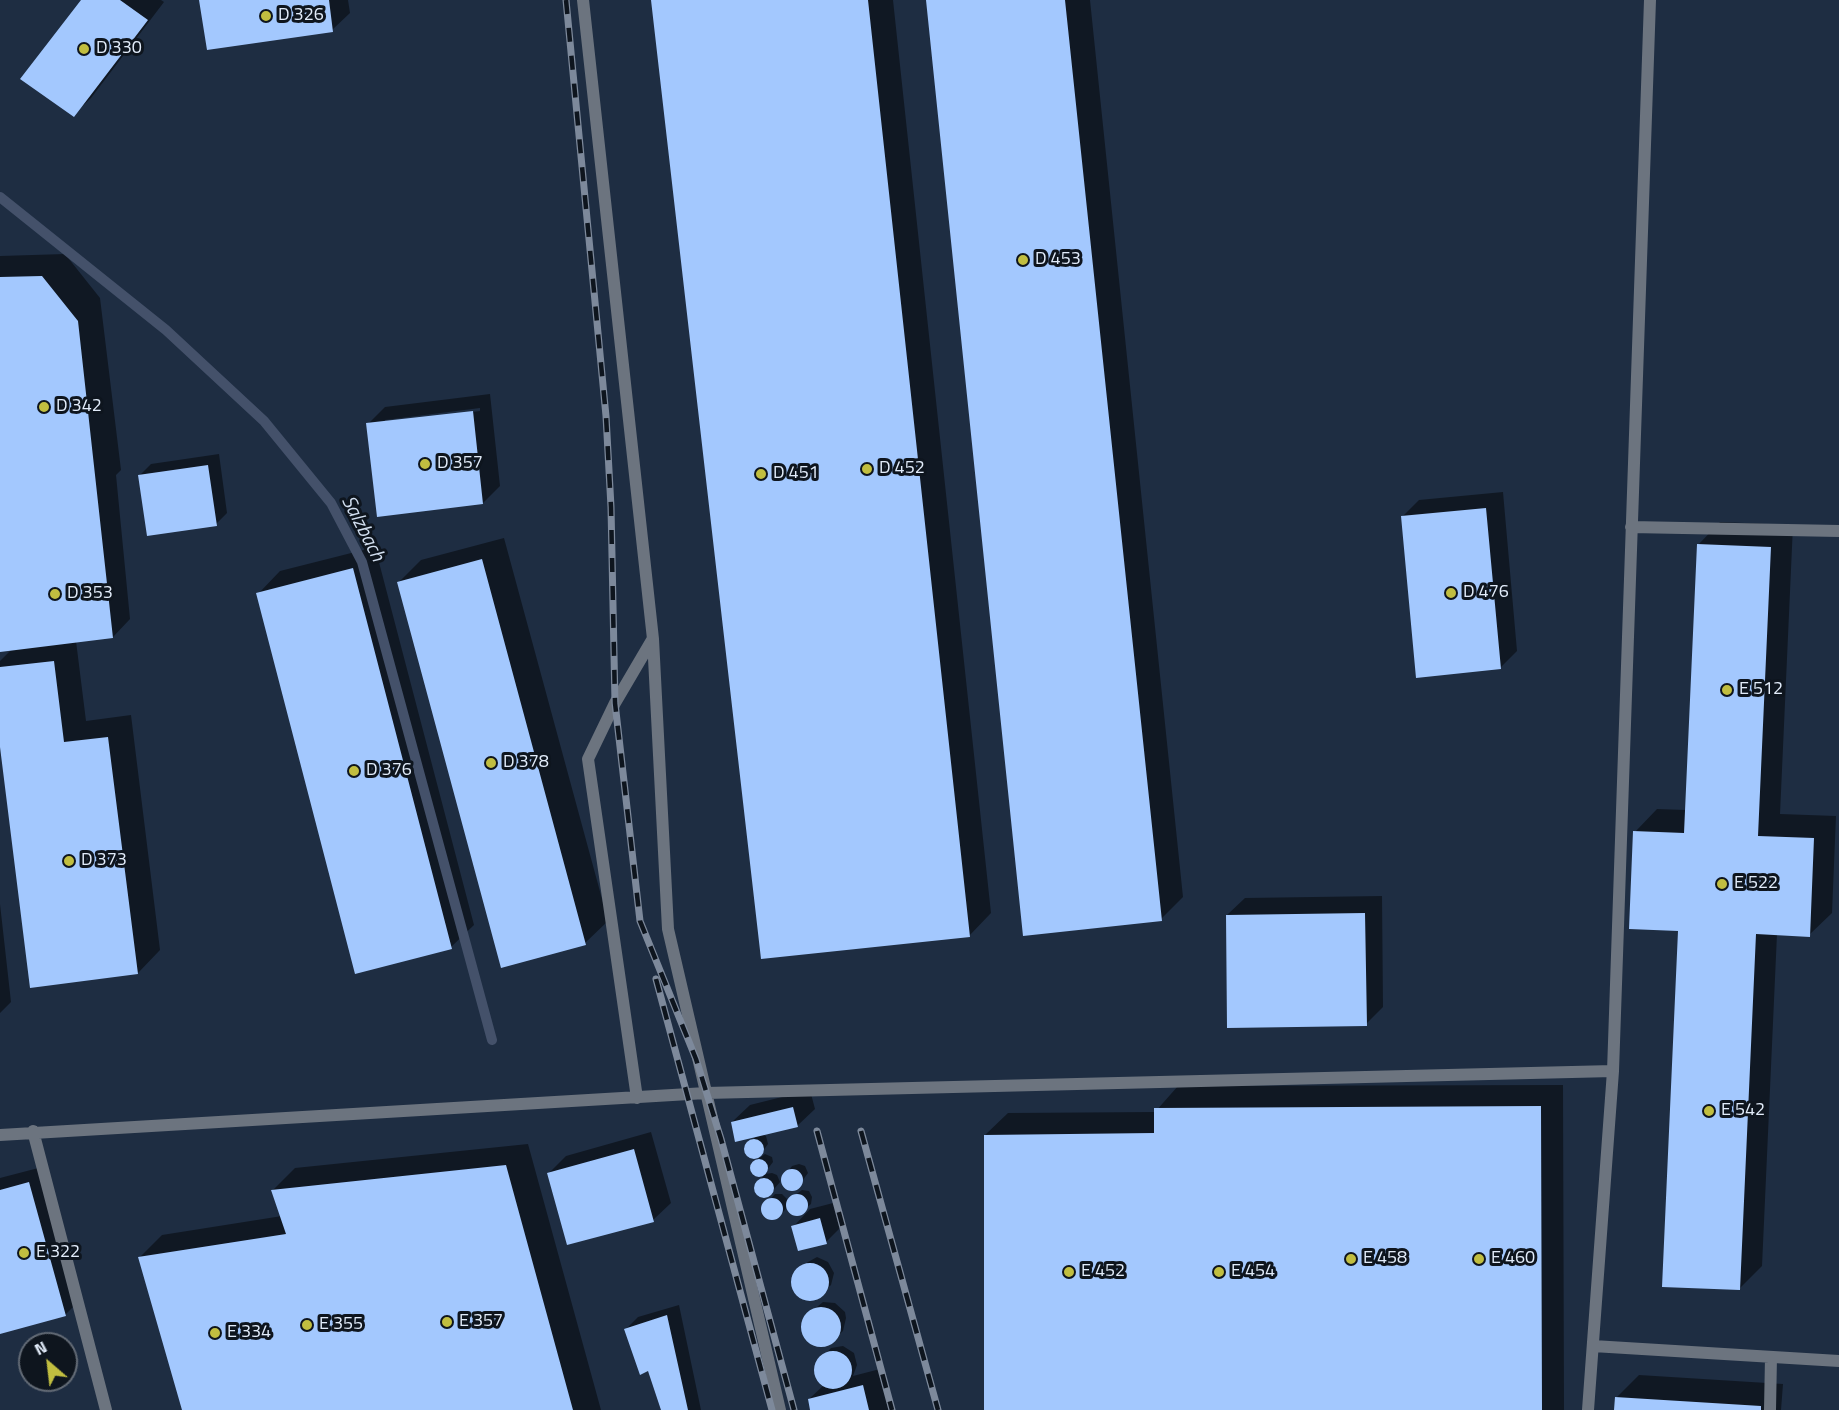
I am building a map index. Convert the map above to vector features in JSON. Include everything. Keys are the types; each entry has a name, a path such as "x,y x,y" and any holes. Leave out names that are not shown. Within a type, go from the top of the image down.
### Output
{"lane":[{"path":"583,0 653,639 668,929 780,1410"},
{"path":"1588,1410 1613,1071 1650,0"},
{"path":"1630,527 1839,531"},
{"path":"638,1098 588,759 615,702 653,639"},
{"path":"0,1135 33,1131 706,1093 1613,1071"},
{"path":"33,1131 106,1410"},
{"path":"1593,1346 1839,1361"},
{"path":"1770,1410 1771,1357"}],"building":[{"name":"D 330","path":"81,0 120,0 148,20 74,117 20,79"},
{"name":"D 326","path":"199,0 329,0 333,32 207,50"},
{"path":"651,0 868,0 970,937 761,959"},
{"name":"D 453","path":"926,0 1065,0 1162,921 1023,936"},
{"path":"42,276 78,321 113,638 0,652 0,277"},
{"name":"D 357","path":"473,411 483,504 377,517 366,423"},
{"path":"208,465 217,526 147,536 138,475"},
{"name":"D 476","path":"1486,508 1501,669 1416,678 1401,516"},
{"path":"1697,544 1771,547 1758,836 1814,838 1810,937 1756,934 1740,1290 1662,1287 1678,931 1629,929 1633,831 1684,833"},
{"name":"D 378","path":"482,559 586,945 501,968 397,582"},
{"name":"D 376","path":"353,568 452,949 355,974 256,593"},
{"name":"D 373","path":"54,661 64,742 108,737 138,974 30,988 0,747 0,667"},
{"path":"1365,913 1367,1026 1227,1028 1226,915"},
{"path":"1541,1106 1542,1410 984,1410 984,1135 1154,1133 1154,1108"},
{"path":"793,1107 798,1127 735,1142 731,1122"},
{"path":"754,1139 761,1142 764,1149 761,1156 754,1159 747,1156 744,1149 747,1142"},
{"path":"634,1149 654,1222 567,1245 547,1173"},
{"path":"755,1159 763,1159 768,1164 766,1175 755,1177 750,1172 750,1164"},
{"name":"E 357","path":"506,1165 573,1410 182,1410 138,1257 286,1234 271,1190"},
{"path":"792,1169 800,1172 803,1180 800,1188 792,1191 784,1188 781,1180 784,1172"},
{"path":"760,1178 768,1178 774,1184 774,1192 768,1198 760,1198 754,1192 754,1184"},
{"name":"E 322","path":"29,1182 66,1316 0,1334 0,1190"},
{"path":"797,1194 805,1197 808,1205 805,1213 797,1216 789,1213 786,1205 789,1197"},
{"path":"768,1198 776,1198 783,1205 783,1213 776,1220 768,1220 761,1213 761,1205"},
{"path":"820,1218 827,1244 798,1251 791,1226"},
{"path":"810,1263 824,1268 829,1282 824,1296 810,1301 796,1296 791,1282 796,1268"},
{"path":"821,1307 829,1308 835,1313 840,1319 840,1335 835,1341 829,1346 821,1347 813,1346 807,1341 802,1335 801,1327 802,1319 807,1313 813,1308"},
{"path":"667,1315 688,1410 661,1410 648,1371 640,1375 624,1329"},
{"path":"833,1351 847,1356 852,1370 847,1384 833,1389 819,1384 814,1370 819,1356"},
{"path":"863,1385 869,1410 810,1410 808,1399"},
{"path":"1615,1397 1761,1406 1761,1410 1614,1410"}],"waterway":[{"name":"Salzbach","path":"0,197 166,330 264,421 331,503 362,562 492,1040"}],"railway":[{"path":"566,0 606,416 611,507 615,703 640,921 696,1059 721,1139 794,1410"},
{"path":"656,979 772,1410"},
{"path":"817,1131 892,1410"},
{"path":"861,1131 938,1410"}],"place":[{"name":"D 326","path":"266,16"},
{"name":"D 330","path":"84,49"},
{"name":"D 453","path":"1023,260"},
{"name":"D 342","path":"44,407"},
{"name":"D 357","path":"425,464"},
{"name":"D 452","path":"867,469"},
{"name":"D 451","path":"761,474"},
{"name":"D 476","path":"1451,593"},
{"name":"D 353","path":"55,594"},
{"name":"E 512","path":"1727,690"},
{"name":"D 378","path":"491,763"},
{"name":"D 376","path":"354,771"},
{"name":"D 373","path":"69,861"},
{"name":"E 522","path":"1722,884"},
{"name":"E 542","path":"1709,1111"},
{"name":"E 322","path":"24,1253"},
{"name":"E 458","path":"1351,1259"},
{"name":"E 460","path":"1479,1259"},
{"name":"E 452","path":"1069,1272"},
{"name":"E 454","path":"1219,1272"},
{"name":"E 357","path":"447,1322"},
{"name":"E 355","path":"307,1325"},
{"name":"E 334","path":"215,1333"}]}
